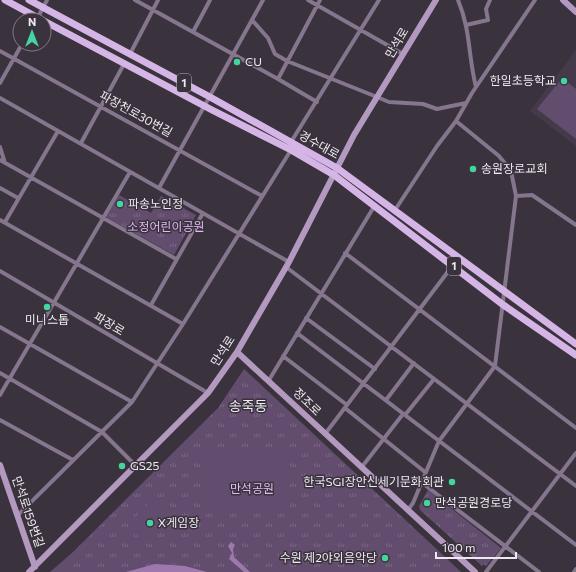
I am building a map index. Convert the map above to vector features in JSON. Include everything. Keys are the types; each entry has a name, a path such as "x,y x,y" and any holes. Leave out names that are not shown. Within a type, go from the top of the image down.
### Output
{"main road":[{"name":"경수대로","path":"5,0 26,12"},
{"name":"경수대로","path":"29,0 130,54 293,151 336,171 364,187 576,344"},
{"name":"경수대로","path":"52,26 124,64 208,101 292,142 313,154 336,171 358,193 502,304 576,355"},
{"path":"293,151 311,156 313,154"},
{"path":"358,193 364,187"},
{"path":"535,326 538,323 547,330 557,331"}],"street":[{"path":"42,12 48,0"},
{"path":"130,54 158,0"},
{"path":"193,32 210,0"},
{"path":"159,188 263,0"},
{"path":"308,0 404,54"},
{"path":"278,79 320,0"},
{"path":"292,142 379,0"},
{"name":"만석로","path":"29,572 208,393 237,352 287,264 354,135 436,0"},
{"path":"458,0 465,18 470,39 473,77 476,88"},
{"path":"466,25 488,20 486,9 490,0"},
{"path":"395,210 437,146 456,121 466,103 535,0"},
{"path":"563,0 576,12"},
{"path":"138,1 317,102"},
{"path":"252,20 268,38 275,54 287,61 389,102 423,104 437,109 466,103"},
{"name":"파장천로30번길","path":"0,51 262,196"},
{"path":"0,83 17,52"},
{"path":"81,143 124,64"},
{"path":"0,98 239,233 287,264 322,293 576,486"},
{"path":"408,510 413,503 439,441 495,366 516,196 511,171 499,156 456,121"},
{"path":"5,222 58,131"},
{"path":"0,147 5,163"},
{"path":"18,515 132,402 156,363 183,324 262,196 293,151"},
{"path":"0,160 104,217 176,259"},
{"path":"0,395 130,172"},
{"path":"0,188 18,198"},
{"path":"516,196 532,195 576,225"},
{"path":"269,380 375,205"},
{"path":"151,306 203,213"},
{"path":"0,220 77,262 183,324"},
{"path":"345,253 576,428"},
{"path":"325,434 453,265"},
{"name":"파장로","path":"0,271 208,393"},
{"path":"306,318 374,369"},
{"path":"0,327 132,402"},
{"path":"297,333 576,545"},
{"name":"정조로","path":"237,352 475,572"},
{"path":"283,356 346,406 383,440 425,472"},
{"path":"386,400 414,363"},
{"path":"0,373 102,432 136,466"},
{"path":"361,468 434,379"},
{"path":"0,420 73,460"},
{"path":"486,572 576,453"},
{"name":"만석로159번길","path":"0,465 35,567"},
{"path":"421,482 539,572"}],"shaded area":[{"name":"한일초등학교","path":"576,50 576,146 530,111"},
{"path":"231,542 235,545 233,549 234,557 250,572 244,572 229,559 232,553 228,546"},
{"path":"155,564 185,566 207,572 126,572"}],"green space":[{"name":"한일초등학교","path":"562,78 576,89 576,139 537,109"},
{"name":"소정어린이공원","path":"119,195 151,213 161,196 196,215 174,255 106,217"},
{"name":"만석공원","path":"244,369 461,572 50,572 73,552 218,408"},
{"path":"285,446 290,505 205,512 200,453"},
{"path":"428,490 501,548 486,566 483,564 482,566 420,510 419,506"},
{"name":"X게임장","path":"151,501 168,516 170,521 149,543 146,544 129,527 129,524"}],"place":[{"name":"CU","path":"237,62"},
{"name":"한일초등학교","path":"564,81"},
{"name":"송원장로교회","path":"473,169"},
{"name":"파송노인정","path":"120,204"},
{"name":"미니스톱","path":"47,307"},
{"name":"GS25","path":"122,466"},
{"name":"한국SGI장안신세기문화회관","path":"452,482"},
{"name":"만석공원경로당","path":"427,503"},
{"name":"X게임장","path":"150,523"},
{"name":"수원 제2야외음악당","path":"385,558"}],"district":[{"name":"송죽동","path":"248,406"}]}
